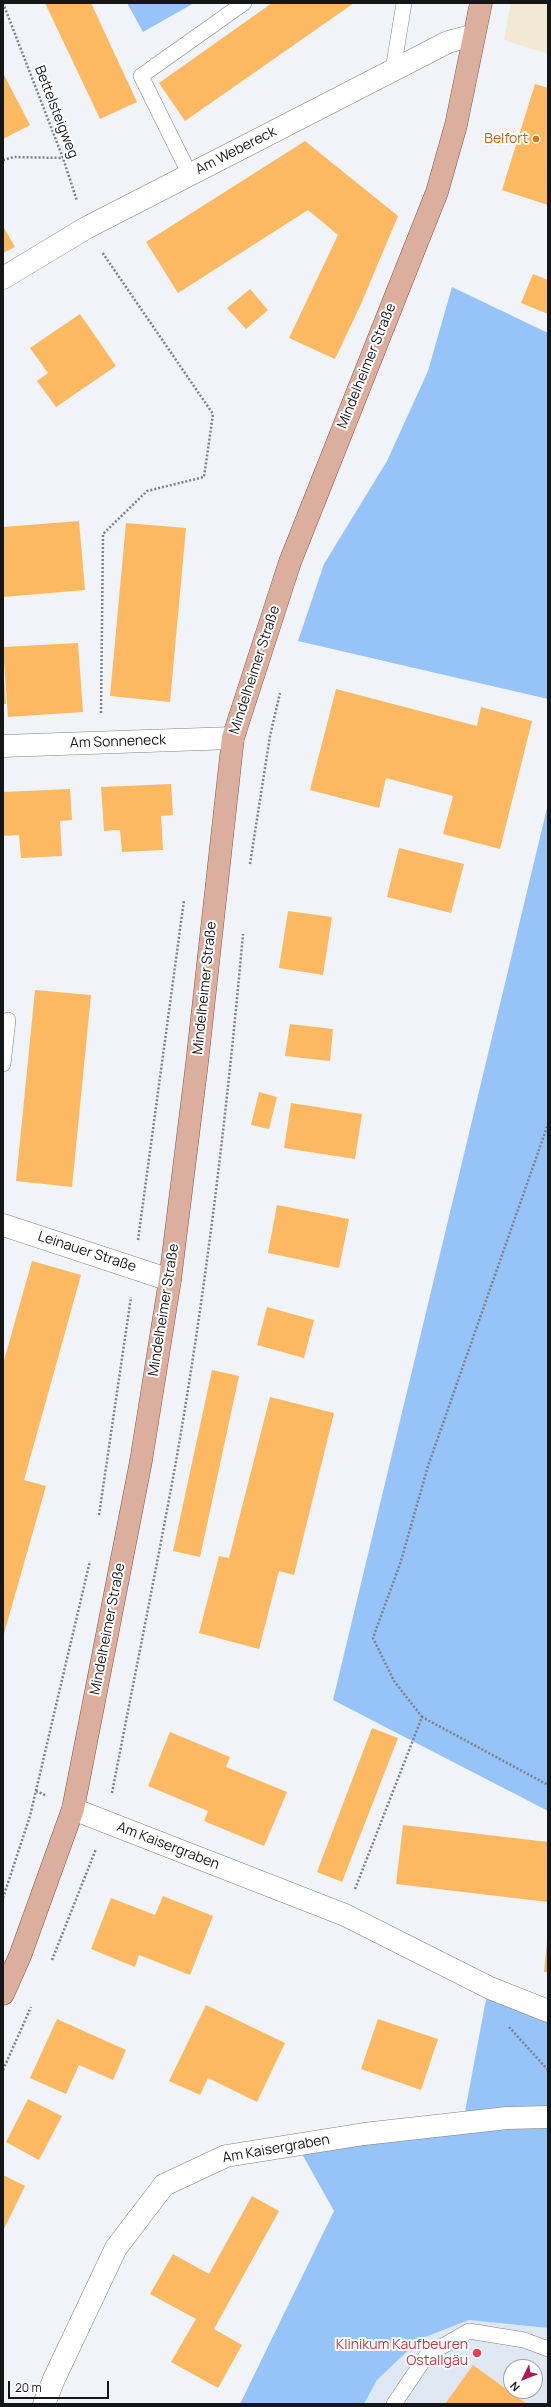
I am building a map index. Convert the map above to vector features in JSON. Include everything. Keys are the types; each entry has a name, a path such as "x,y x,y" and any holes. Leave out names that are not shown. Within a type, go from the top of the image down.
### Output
{"main road":[{"name":"Mindelheimer Straße","path":"3,1994 20,1956 73,1809 141,1461 170,1280 197,1064 233,738 290,562 437,192 456,125 481,3"}],"street":[{"name":"Am Webereck","path":"3,278 86,228 448,42 474,35"},
{"name":"Am Sonneneck","path":"3,746 233,738"},
{"name":"Leinauer Straße","path":"3,1225 170,1280"},
{"name":"Am Kaisergraben","path":"73,1809 345,1915 490,1988 548,2011"},
{"name":"Am Kaisergraben","path":"44,2404 54,2379 116,2248 164,2185 226,2156 364,2134 507,2118 548,2117"}],"lane":[{"path":"190,175 141,76 244,3"},
{"path":"393,70 404,3"},
{"path":"3,1064 8,1020"},
{"path":"394,2404 427,2355 469,2331 524,2340 548,2349"}],"path":[{"name":"Bettelsteigweg","path":"3,3 63,158 86,228 213,414 204,477 147,491 103,534 100,743"},
{"path":"3,160 14,157 63,158"},
{"path":"548,1124 428,1466 401,1561 373,1638 394,1681 422,1717 548,1784"},
{"path":"345,1915 422,1717"}],"shaded area":[{"path":"127,3 194,3 143,32"},
{"path":"511,3 548,3 548,54 504,40"},
{"path":"452,287 548,333 548,699 298,641 324,564 387,461 428,371"},
{"path":"548,804 548,1811 333,1700"},
{"path":"487,1994 548,2019 548,2111 464,2117"},
{"path":"548,2122 548,2328 469,2320 420,2339 377,2380 364,2404 240,2404 334,2211 302,2154 364,2141"},
{"name":"Klinikum Kaufbeuren Ostallgäu","path":"469,2320 548,2328 548,2404 364,2404 377,2380 420,2339"}],"building":[{"path":"45,3 91,3 137,102 100,119"},
{"path":"272,3 354,3 185,121 159,83"},
{"path":"3,73 30,125 3,139"},
{"path":"535,84 548,88 548,205 502,190"},
{"path":"305,141 398,216 361,304 335,359 289,338 338,235 308,210 178,293 146,242"},
{"path":"3,226 15,247 3,253"},
{"path":"533,274 548,280 548,314 521,303"},
{"path":"250,289 268,310 246,329 227,308"},
{"path":"80,314 116,366 56,407 37,381 48,373 30,348"},
{"path":"79,521 85,590 3,597 3,527"},
{"path":"126,523 186,528 170,702 110,696"},
{"path":"78,643 83,712 8,717 3,647"},
{"path":"4,680 6,704 3,704"},
{"path":"336,689 477,726 481,707 532,721 500,849 443,834 453,796 386,778 379,808 310,790"},
{"path":"171,784 173,815 161,816 163,850 122,852 120,830 104,831 101,787"},
{"path":"70,789 72,820 60,821 62,856 21,858 19,835 3,836 3,792"},
{"path":"399,848 464,864 451,913 387,897"},
{"path":"288,911 332,917 323,975 279,968"},
{"path":"35,990 91,995 72,1187 16,1181"},
{"path":"290,1024 333,1029 330,1061 285,1056"},
{"path":"259,1092 277,1097 269,1129 251,1125"},
{"path":"291,1103 362,1114 355,1159 284,1148"},
{"path":"277,1205 349,1219 339,1268 268,1253"},
{"path":"32,1261 81,1275 24,1480 46,1486 3,1637 3,1364"},
{"path":"267,1307 314,1320 304,1358 257,1345"},
{"path":"212,1370 239,1376 200,1557 173,1551"},
{"path":"270,1397 334,1413 294,1575 279,1571 259,1649 199,1633 219,1556 229,1558"},
{"path":"372,1728 398,1738 342,1882 317,1872"},
{"path":"170,1732 230,1757 226,1767 287,1792 264,1846 204,1821 208,1811 148,1786"},
{"path":"403,1825 548,1842 548,1902 396,1884"},
{"path":"163,1896 213,1916 190,1975 139,1955 135,1967 91,1949 111,1898 155,1915"},
{"path":"547,1941 548,1972 544,1972"},
{"path":"206,2005 285,2043 257,2102 208,2078 200,2095 169,2081"},
{"path":"57,2019 126,2050 113,2080 79,2065 66,2094 30,2078"},
{"path":"378,2019 438,2039 421,2090 361,2069"},
{"path":"28,2099 62,2116 39,2160 6,2142"},
{"path":"3,2175 25,2186 3,2231"},
{"path":"252,2196 279,2211 214,2329 242,2345 218,2388 171,2362 196,2319 150,2294 173,2254 209,2274"},
{"path":"473,2365 503,2387 503,2399 520,2399 527,2404 445,2404"}],"place":[{"name":"Belfort","path":"536,139"},
{"name":"Klinikum Kaufbeuren Ostallgäu","path":"477,2353"}]}
